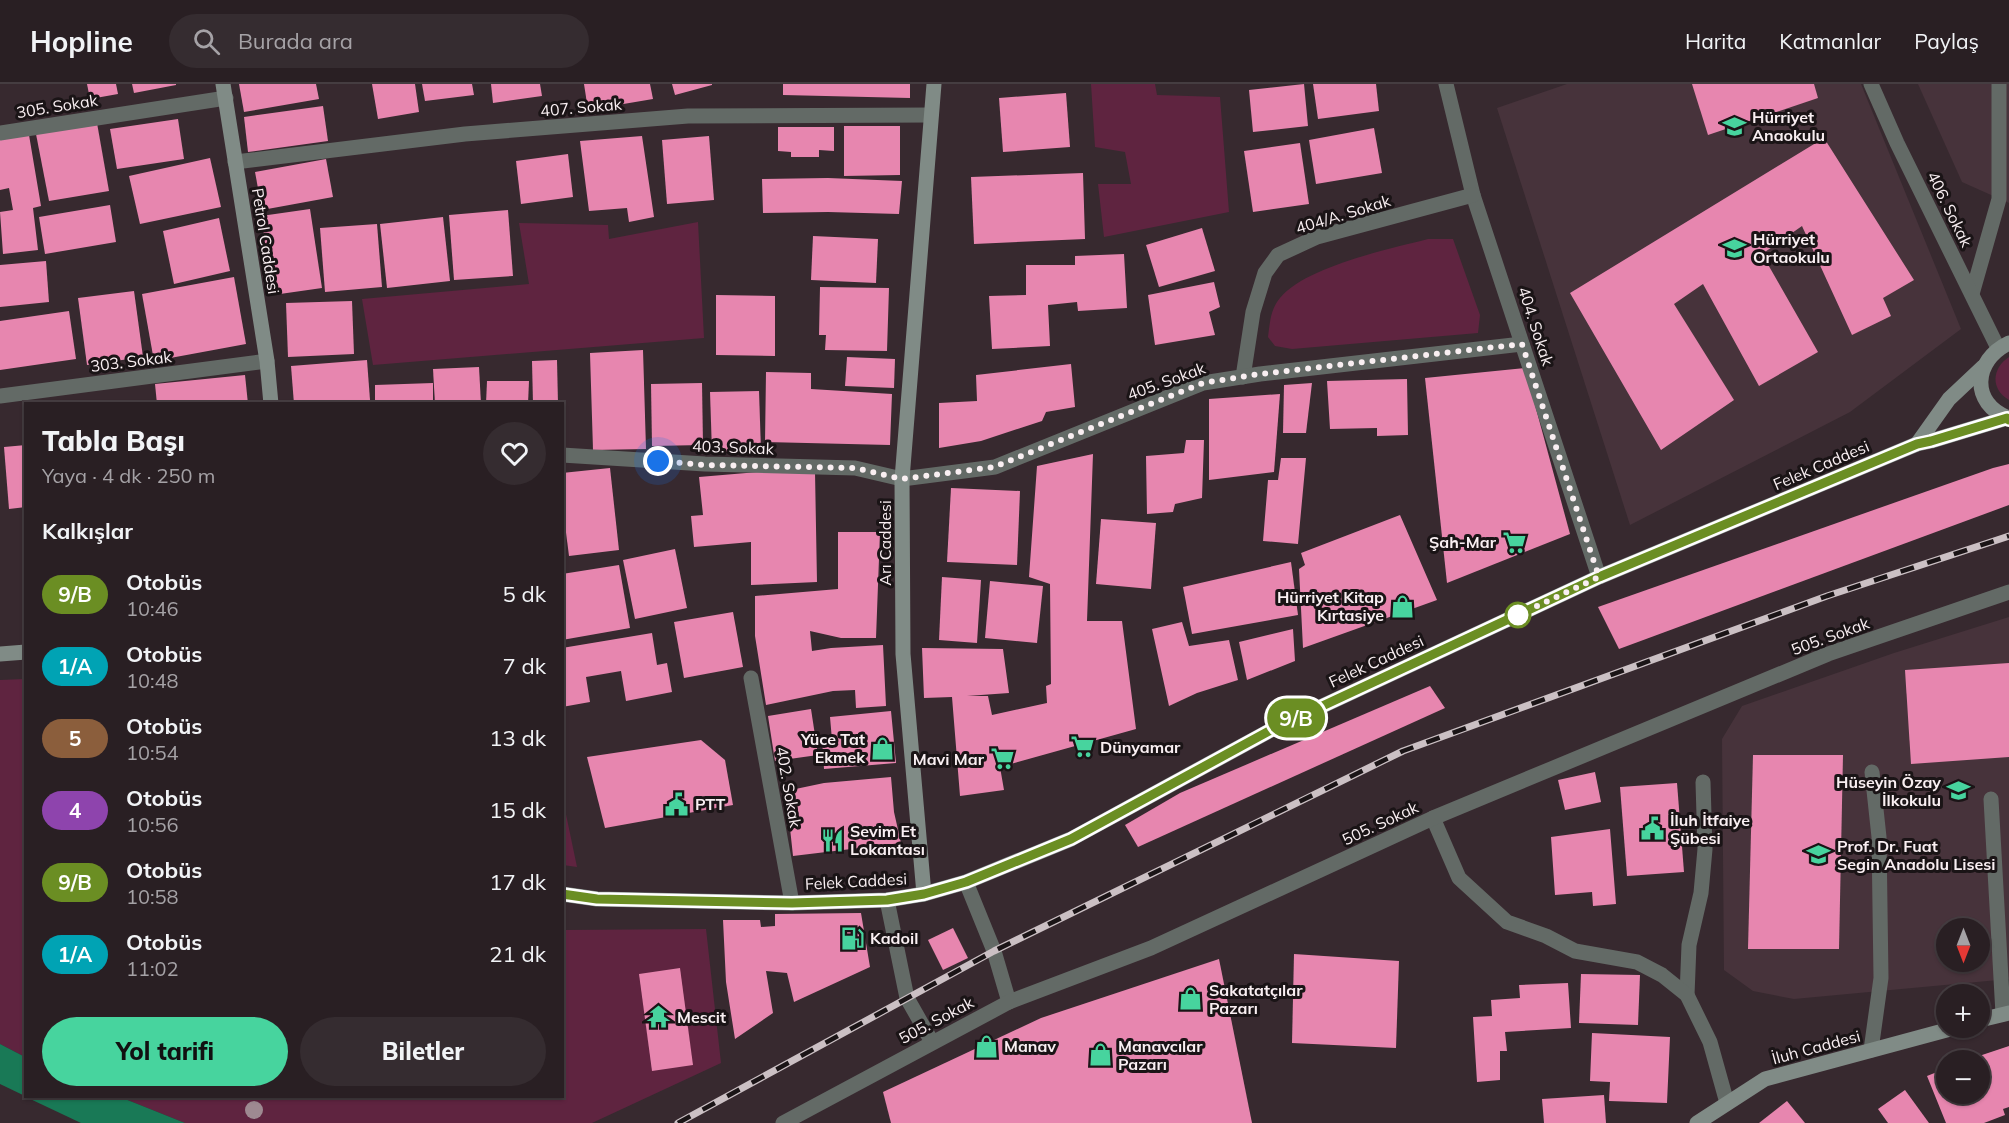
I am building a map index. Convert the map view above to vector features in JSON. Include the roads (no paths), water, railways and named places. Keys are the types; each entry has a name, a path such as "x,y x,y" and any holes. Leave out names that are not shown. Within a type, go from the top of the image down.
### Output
{"main road":[{"name":"Arı Caddesi","path":"924,894 903,654 902,479 934,84"},
{"name":"Petrol Caddesi","path":"224,91 267,361 271,402"},
{"path":"1917,444 1949,399 1983,367 1989,356 2004,346"},
{"path":"1983,367 1981,379 1985,398 1996,412 2008,418"},
{"name":"Felek Caddesi","path":"564,894 597,899 792,903 887,900 924,894 966,882 1071,839 1271,730 1599,577 1917,444 2008,418"},
{"path":"0,654 24,652"},
{"path":"1990,1017 2006,1013"},
{"name":"İluh Caddesi","path":"1696,1123 1765,1079 1936,1033"}],"street":[{"name":"406. Sokak","path":"1871,84 1897,143 1972,294 2004,346"},
{"path":"1972,294 1999,199 1999,84"},
{"name":"404. Sokak","path":"1449,85 1473,195 1599,577"},
{"name":"305. Sokak","path":"0,133 224,91"},
{"name":"407. Sokak","path":"235,162 465,134 688,116 931,115"},
{"name":"404/A. Sokak","path":"1243,377 1253,312 1265,273 1278,255 1317,237 1473,195"},
{"name":"405. Sokak","path":"902,479 994,467 1203,383 1522,344"},
{"name":"303. Sokak","path":"0,396 267,361"},
{"name":"403. Sokak","path":"564,455 705,465 855,468 902,479"},
{"name":"505. Sokak","path":"783,1123 1009,1002 1151,948 1433,818 1828,654 2009,592"},
{"name":"402. Sokak","path":"751,678 792,903"},
{"path":"1871,1050 1881,978 1879,837 1872,772"},
{"path":"1687,995 1689,945 1701,893 1705,849 1703,782"},
{"path":"1991,799 2006,1013"},
{"path":"1433,818 1460,878 1507,922 1546,936 1575,951 1637,962 1662,975 1687,995 1710,1042 1727,1103"},
{"path":"966,882 994,951 1009,1002"},
{"path":"887,900 907,998 932,1042"}],"railway":[{"path":"678,1123 994,951 1403,751 1827,596 2009,536"}],"place":[{"name":"Hürriyet Anaokulu","path":"1734,126"},
{"name":"Hürriyet Ortaokulu","path":"1735,248"},
{"name":"Şah-Mar","path":"1514,542"},
{"name":"Hürriyet Kitap Kırtasiye","path":"1402,606"},
{"name":"Dünyamar","path":"1082,747"},
{"name":"Yüce Tat Ekmek","path":"883,748"},
{"name":"Mavi Mar","path":"1002,759"},
{"name":"Hüseyin Özay İlkokulu","path":"1959,791"},
{"name":"PTT","path":"677,804"},
{"name":"İluh İtfaiye Şübesi","path":"1652,829"},
{"name":"Sevim Et Lokantası","path":"832,840"},
{"name":"Prof. Dr. Fuat Segin Anadolu Lisesi","path":"1819,855"},
{"name":"Kadoil","path":"852,938"},
{"name":"Sakatatçılar Pazarı","path":"1191,999"},
{"name":"Mescit","path":"659,1017"},
{"name":"Manav","path":"986,1046"},
{"name":"Manavcılar Pazarı","path":"1100,1055"}]}
